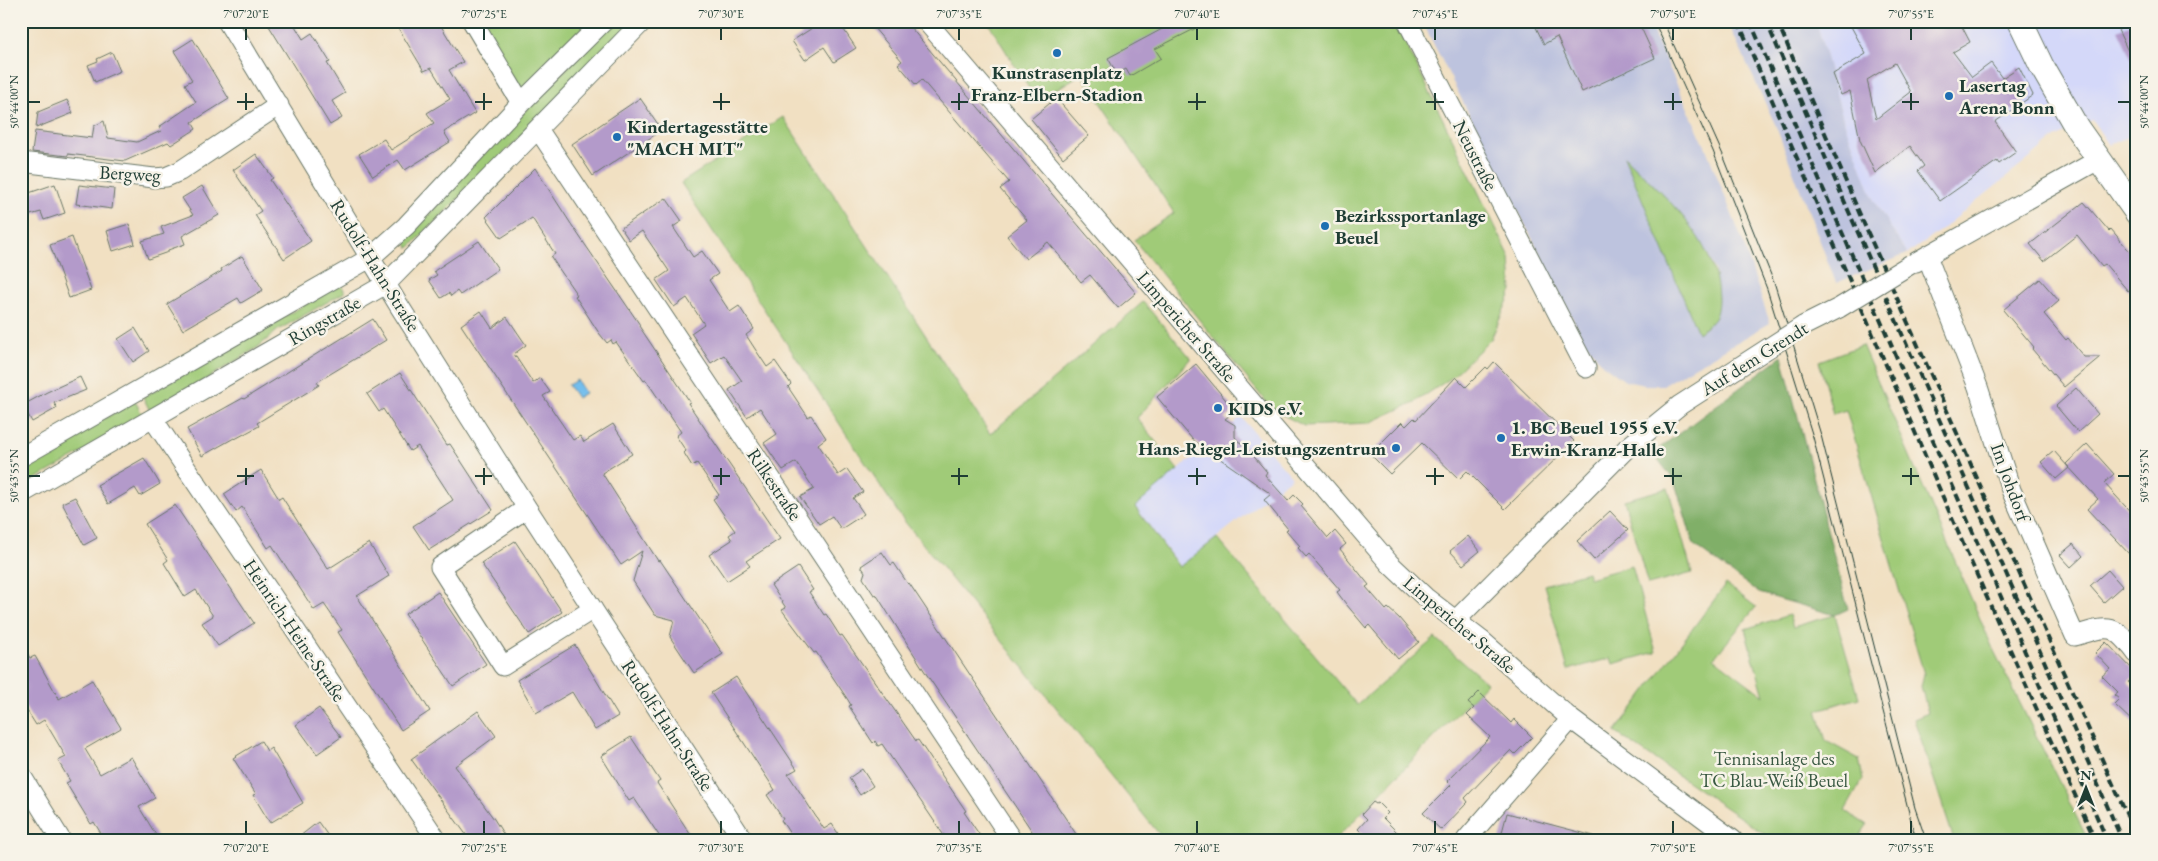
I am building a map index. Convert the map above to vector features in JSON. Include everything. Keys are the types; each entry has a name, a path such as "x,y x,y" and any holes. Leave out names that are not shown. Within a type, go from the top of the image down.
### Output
{"main road":[{"path":"2020,21 2042,67 2077,128 2098,160 2137,212"}],"street":[{"name":"Rudolf-Hahn-Straße","path":"227,21 386,284 527,508 743,840"},
{"path":"472,21 521,103"},
{"name":"Ringstraße","path":"21,457 370,258 406,226 521,103 604,21"},
{"name":"Ringstraße","path":"21,494 386,284 642,21"},
{"name":"Limpericher Straße","path":"926,21 1390,564 1425,597 1456,620 1571,719 1733,840"},
{"name":"Neustraße","path":"1407,21 1586,368"},
{"name":"Bergweg","path":"21,162 132,177 166,177 180,171 279,105"},
{"name":"Rilkestraße","path":"538,129 1012,840"},
{"name":"Auf dem Grendt","path":"1456,620 1627,448 1680,405 1803,326 1839,308 1919,260 2098,160"},
{"name":"Im Johdorf","path":"1919,260 1978,387 2011,490 2075,636 2101,628 2112,629 2123,636 2137,654"},
{"name":"Heinrich-Heine-Straße","path":"153,419 437,840"},
{"path":"527,508 440,567 498,658 504,666 593,610"},
{"path":"1466,840 1571,719"},
{"path":"21,775 61,840"}],"shaded area":[{"path":"1422,21 1648,21 1705,146 1741,237 1770,323 1663,385 1645,385 1625,381 1602,364 1582,337","holes":["1625,158 1685,220 1708,254 1715,270 1718,303 1714,319 1699,332"]},
{"path":"1727,21 1816,21 1843,119 1874,201 1907,254 1836,283 1775,124"},
{"path":"1816,21 2137,21 2137,133 2109,145 2092,120 2055,138 1941,230 1907,254 1874,201 1843,119"},
{"path":"1241,417 1292,477 1180,567 1135,506"}],"green space":[{"path":"472,21 603,21 521,103"},
{"path":"614,21 636,21 409,248 403,241 453,189 463,173"},
{"name":"Bezirkssportanlage Beuel","path":"987,21 1395,21 1510,257 1512,291 1491,339 1451,378 1415,402 1369,423 1304,426 1272,409 1134,240 1174,213 1081,74 1037,101"},
{"path":"783,117 990,434 1143,302 1191,358 1137,418 1178,470 1135,507 1179,567 1217,538 1357,705 1435,638 1487,683 1335,840 1164,840 901,517 681,183"},
{"path":"1624,156 1671,203 1698,237 1708,256 1715,277 1718,298 1717,306 1713,320 1698,333"},
{"path":"341,284 345,292 278,330 258,347 151,413 143,397"},
{"path":"1862,345 1993,649 2088,840 1954,840 1914,719 1928,713 1921,686 1924,674 1846,410 1833,414 1819,361"},
{"path":"1782,356 1848,609 1835,615 1759,593 1694,545 1674,480 1653,453"},
{"path":"135,401 144,418 21,487 21,466"},
{"path":"1668,488 1692,573 1648,585 1624,500"},
{"path":"1632,566 1656,652 1613,664 1611,658 1568,670 1544,585 1587,572 1589,578"},
{"name":"Tennisanlage des TC Blau-Weiß Beuel","path":"1726,584 1756,607 1714,658 1764,696 1745,629 1789,615 1793,627 1835,615 1859,698 1817,710 1826,741 1859,759 1863,779 1845,811 1867,825 1857,840 1773,840 1615,732"}],"water":[{"path":"577,380 585,393 577,398 568,385"}],"building":[{"path":"266,21 292,21 303,39 312,33 330,62 327,63 345,93 332,101 342,118 330,125"},
{"path":"394,21 438,21 463,62 449,70 475,113 444,132 450,142 405,170 398,160 373,176 359,154 384,139 391,150 434,123 427,113 450,99 431,68 424,71"},
{"path":"823,21 838,21 856,48 834,62 824,47 805,60 792,41"},
{"path":"868,21 905,21 1136,293 1118,308 1090,275 1081,282 1048,242 1026,259 1007,236 1027,220 1000,189 1009,182 922,80 916,85 898,64 902,61"},
{"path":"1177,21 1210,21 1155,49 1161,58 1130,76 1126,69 1117,74 1108,58"},
{"path":"1533,21 1638,21 1655,58 1582,92 1557,37 1544,44"},
{"path":"1848,21 1959,21 1970,42 1953,52 1972,77 1991,63 2002,78 2019,67 2033,95 1995,122 2016,152 1999,164 1997,161 1940,201 1918,171 1924,166 1910,146 1875,173 1860,140 1850,91 1841,95 1833,74 1866,54","holes":["1895,63 1911,92 1876,119 1867,80"]},
{"path":"2137,21 2137,70 2118,30"},
{"path":"193,39 229,99 192,122 196,129 171,145 168,142 125,161 32,152 35,131 92,138 94,126 104,121 108,138 137,142 161,131 159,127 196,102 185,84 192,80 174,51"},
{"path":"112,52 120,71 95,82 88,65"},
{"name":"Kindertagesstätte \"MACH MIT\"","path":"640,98 662,130 593,176 572,144"},
{"path":"1056,98 1089,136 1063,158 1031,119"},
{"path":"67,100 73,113 36,128 38,112"},
{"path":"256,154 273,178 270,180 311,241 284,259 255,215 261,211 233,170"},
{"path":"535,168 640,325 690,402 688,403 780,539 746,561 750,566 727,581 709,555 732,540 729,535 735,531 713,499 719,495 697,463 692,466 684,453 686,451 676,436 681,432 646,380 644,381 616,342 613,344 611,340 607,343 599,333 575,296 577,295 551,257 555,254 532,218 501,238 486,217"},
{"path":"55,184 65,213 44,220 41,212 23,217 26,194"},
{"path":"79,185 114,189 112,209 76,204"},
{"path":"202,186 219,215 182,236 185,244 148,259 142,241 164,234 161,227 193,215 182,198"},
{"path":"666,198 682,221 673,227 693,257 702,251 718,274 709,280 730,312 739,306 754,329 746,335 767,367 775,361 791,384 788,387 808,417 811,415 826,438 818,444 838,475 847,469 863,492 853,498 864,514 841,529 832,516 819,524 800,497 814,489 796,462 783,470 764,443 777,434 760,408 747,417 729,390 742,381 724,355 711,363 691,333 704,324 687,298 674,307 656,280 669,271 642,231 629,240 621,228"},
{"path":"2084,202 2109,231 2111,229 2137,260 2137,284 2128,291 2105,264 2102,266 2077,235 2044,261 2030,244"},
{"path":"129,224 135,244 113,251 107,231"},
{"path":"72,237 91,290 69,298 50,245"},
{"path":"479,241 498,269 460,295 457,291 451,296 449,293 441,298 429,280 437,275 434,271"},
{"path":"242,256 263,290 241,303 238,298 183,330 167,304 222,271 221,269"},
{"path":"2040,279 2059,301 2044,314 2066,340 2068,338 2084,357 2100,357 2064,387 2003,310"},
{"path":"481,311 492,328 507,317 526,345 514,354 533,383 540,378 550,392 543,396 573,440 580,436 584,442 613,424 632,454 602,473 658,561 660,560 723,654 694,673 670,637 674,620 655,615 633,581 642,551 621,565 461,325"},
{"path":"373,319 386,340 317,382 319,385 257,423 259,426 202,456 187,429 244,399"},
{"path":"135,328 149,351 133,362 118,339"},
{"name":"1. BC Beuel 1955 e.V. Erwin-Kranz-Halle","path":"1494,362 1574,441 1505,509 1467,471 1459,479 1422,443 1390,474 1370,454 1402,422 1406,426 1414,418 1416,420 1456,377 1466,387 1486,367 1488,369"},
{"path":"1196,364 1235,411 1225,419 1235,425 1235,437 1267,472 1265,475 1288,501 1294,495 1303,504 1301,506 1328,538 1335,531 1346,544 1340,549 1369,585 1366,587 1386,610 1388,608 1399,618 1419,642 1398,659 1369,625 1366,628 1337,592 1340,590 1309,554 1306,557 1298,548 1300,546 1286,530 1288,529 1264,500 1271,494 1193,440 1157,397"},
{"path":"400,373 447,445 450,444 493,510 429,550 413,526 453,500 418,446 410,451 383,409 379,412 367,394"},
{"path":"80,377 86,390 54,403 57,408 32,422 23,405"},
{"path":"2076,388 2098,414 2078,432 2056,406"},
{"path":"2087,444 2114,474 2104,483 2137,519 2137,549 2130,555 2087,509 2098,499 2066,464"},
{"path":"2054,451 2069,468 2056,479 2041,462"},
{"path":"144,458 160,484 140,496 135,488 108,504 97,485"},
{"path":"261,470 279,499 282,497 328,569 369,543 389,576 357,596 430,711 401,730 338,632 342,630 324,604 314,610 272,545 268,548 242,507 236,512 224,494"},
{"path":"75,497 97,538 84,545 62,503"},
{"path":"175,505 254,623 218,646 202,623 213,616 196,590 185,597 164,563 168,560 145,524"},
{"path":"1610,511 1628,530 1594,560 1577,541"},
{"path":"1468,536 1480,551 1463,565 1450,551"},
{"path":"515,541 562,612 529,634 481,563"},
{"path":"2073,544 2083,556 2071,567 2060,555"},
{"path":"882,552 891,565 894,563 909,583 1080,840 1038,840 927,675 876,594 874,595 863,578 865,572 861,566"},
{"path":"798,567 813,590 809,592 824,615 826,614 840,636 842,635 916,741 918,740 966,811 964,812 983,840 947,840 882,744 878,746 875,741 873,743 849,706 851,705 848,700 816,652 814,653 782,610 786,608 771,585"},
{"path":"2108,570 2122,586 2104,602 2090,586"},
{"path":"438,592 486,664 453,686 405,614"},
{"path":"2106,642 2137,674 2128,682 2137,691 2137,726 2114,704 2119,699 2114,695 2118,692 2102,676 2110,669 2095,653"},
{"path":"21,644 30,658 35,656 59,699 92,680 121,728 85,749 100,774 131,757 155,798 139,807 159,840 105,840 94,822 91,824 66,783 70,781 58,761 66,757 44,720 36,725 21,701"},
{"path":"575,645 618,716 595,730 572,692 536,713 517,680"},
{"path":"736,677 797,769 788,774 824,829 832,824 839,835 832,840 794,840 781,820 783,819 767,795 775,790 711,693"},
{"path":"1479,692 1511,723 1514,719 1532,737 1515,754 1511,750 1465,798 1468,802 1441,830 1423,813 1451,785 1447,781 1490,737 1467,715 1474,708 1468,703"},
{"path":"319,708 341,737 317,754 296,725"},
{"path":"478,711 496,736 455,766 507,840 470,840 411,759"},
{"path":"631,737 660,781 657,783 694,840 662,840 634,798 629,801 601,756"},
{"path":"261,741 267,751 271,748 303,803 270,823 253,795 256,794 233,758"},
{"path":"862,769 873,786 860,795 849,778"},
{"path":"1373,802 1378,803 1388,813 1383,818 1405,840 1369,840 1358,829 1367,819 1362,814"},
{"path":"1507,813 1594,836 1593,840 1500,840"},
{"path":"318,822 331,840 295,840"}],"tram line":[{"path":"1654,21 1713,151 1767,289 1813,437 1916,840"},
{"path":"1663,21 1723,155 1775,285 1821,435 1915,808 1926,840"}],"railway":[{"path":"1738,21 1964,546 2095,840"},
{"path":"1750,21 2107,840"},
{"path":"1766,21 2122,840"},
{"path":"1777,21 1864,224 2137,838"}],"place":[{"name":"Kunstrasenplatz Franz-Elbern-Stadion","path":"1057,53"},
{"name":"Lasertag Arena Bonn","path":"1949,96"},
{"name":"Kindertagesstätte \"MACH MIT\"","path":"617,137"},
{"name":"Bezirkssportanlage Beuel","path":"1325,226"},
{"name":"KIDS e.V.","path":"1218,408"},
{"name":"1. BC Beuel 1955 e.V. Erwin-Kranz-Halle","path":"1501,438"},
{"name":"Hans-Riegel-Leistungszentrum","path":"1396,448"}]}
